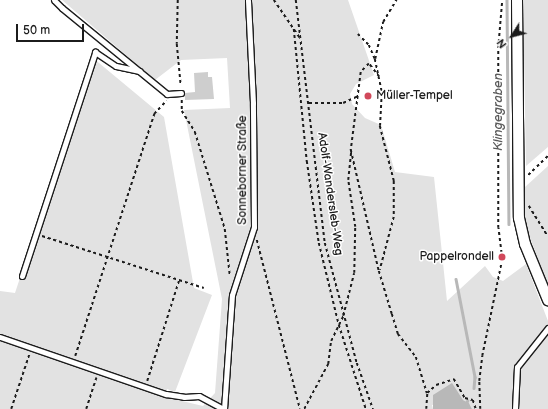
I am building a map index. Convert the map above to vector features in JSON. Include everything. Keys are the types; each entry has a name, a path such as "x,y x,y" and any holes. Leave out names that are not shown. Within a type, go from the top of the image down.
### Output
{"street":[{"path":"517,0 519,218 525,244 548,300"}],"lane":[{"path":"54,0 167,94 181,93"},
{"name":"Sonneborner Straße","path":"224,409 232,295 254,227 253,103 248,0"},
{"path":"22,276 95,52 116,66 139,71"},
{"path":"515,409 517,367 548,328"},
{"path":"0,337 166,394 184,397 199,396 224,409"}],"path":[{"path":"178,0 177,44 182,111 195,132 226,229 232,295"},
{"path":"274,0 300,40"},
{"name":"Adolf-Wandersleb-Weg","path":"296,0 325,243 343,316 373,409"},
{"path":"375,59 384,22 396,0"},
{"path":"480,409 479,381 482,356 502,259 498,228 498,48 502,0"},
{"path":"294,29 312,204 319,243 339,325 366,409"},
{"path":"358,34 369,45 375,59 382,93 380,126 394,181 394,217 379,271"},
{"path":"304,409 328,364 331,340 343,316 354,273 355,227 348,180 361,72 369,64 379,77"},
{"path":"309,103 343,103 358,96"},
{"path":"73,362 154,114 167,101"},
{"path":"351,150 379,271 398,334 416,357 427,393 426,409"},
{"path":"548,156 518,187 548,237"},
{"path":"254,227 300,409"},
{"path":"36,234 204,288"},
{"path":"146,387 180,280"},
{"path":"11,409 31,347"},
{"path":"86,409 98,370"},
{"path":"427,393 436,385 454,379 465,398 473,400 476,409"}],"shaded area":[{"path":"62,0 348,0 374,75 356,84 350,94 352,104 365,118 381,125 395,172 434,177 447,301 485,266 493,277 503,281 526,264 548,321 548,409 472,409 469,403 463,400 432,405 433,409 0,409 0,291 15,293 93,58 164,117 194,288 212,295 175,392 167,389 165,397 203,406 215,393 222,299 184,110 230,108 227,58 181,60 155,80"},
{"path":"523,0 548,0 548,147 526,166"},
{"path":"548,166 548,286 525,224 525,187"},
{"path":"452,383 463,400 469,403 472,409 433,409 433,395"}],"building":[{"path":"208,72 208,77 212,77 214,99 185,100 185,93 195,92 194,73"}],"waterway":[{"name":"Klingegraben","path":"507,0 509,224"},
{"name":"Klingegraben","path":"456,279 475,377 474,388"},
{"name":"Klingegraben","path":"464,409 467,401"}],"place":[{"name":"Müller-Tempel","path":"368,96"},
{"name":"Pappelrondell","path":"502,257"}]}
